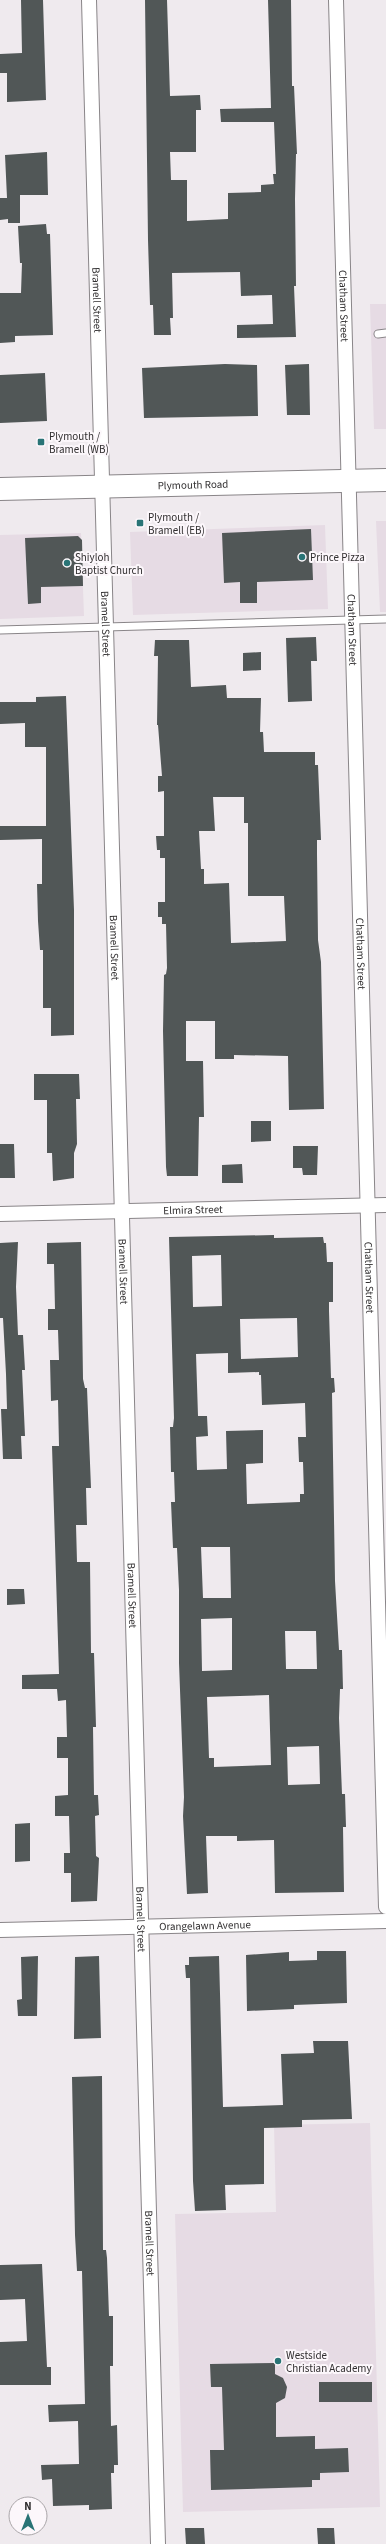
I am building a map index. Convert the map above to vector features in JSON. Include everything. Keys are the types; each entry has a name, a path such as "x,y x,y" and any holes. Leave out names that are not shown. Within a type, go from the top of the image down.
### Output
{"main road":[{"name":"Plymouth Road","path":"0,489 386,480"}],"street":[{"name":"Bramell Street","path":"89,0 107,628 140,1927 158,2544"},
{"name":"Chatham Street","path":"336,0 354,620 386,1907"},
{"name":"Elmira Street","path":"0,1214 386,1205"},
{"name":"Orangelawn Avenue","path":"0,1930 386,1921"}],"lane":[{"path":"378,334 386,333"},
{"path":"0,630 386,619"}],"shaded area":[{"path":"370,304 386,304 386,429 374,429"},
{"path":"376,521 386,521 386,612 380,612"},
{"path":"325,525 328,609 133,615 130,532"},
{"path":"81,533 84,616 0,619 0,535"},
{"name":"Westside Christian Academy","path":"370,2123 380,2507 183,2512 175,2214 276,2212 274,2125"}],"building":[{"path":"21,0 43,0 46,100 7,102 7,73 0,73 0,54 22,53"},
{"path":"145,0 167,0 170,96 200,95 201,110 196,110 196,152 170,152 171,180 187,180 187,221 228,219 228,193 261,192 261,185 274,184 273,174 276,174 274,122 221,122 220,109 271,108 268,0 291,0 292,86 294,86 297,154 295,199 296,286 294,286 296,337 237,338 237,325 273,324 272,295 241,296 240,272 172,273 173,318 170,318 171,335 154,335 153,305 150,305 148,240"},
{"path":"47,152 48,195 20,195 20,223 8,223 8,219 0,220 0,198 7,198 5,155"},
{"path":"46,224 47,234 50,234 53,335 15,336 15,342 0,343 0,293 21,293 22,263 20,263 18,226"},
{"path":"225,364 257,365 258,416 144,418 142,368"},
{"path":"309,364 310,415 287,415 285,365"},
{"path":"45,373 47,421 0,423 0,375"},
{"path":"311,529 313,580 257,582 257,603 240,603 240,582 224,583 222,533"},
{"path":"78,536 82,540 83,586 41,587 41,603 28,604 25,538"},
{"path":"316,637 317,661 311,661 312,701 288,702 286,638"},
{"path":"155,640 189,640 191,687 226,685 227,698 261,698 260,732 263,732 264,752 315,752 315,765 318,765 321,840 317,840 318,940 321,962 324,1109 289,1110 288,1056 234,1055 234,1059 215,1059 215,1021 186,1021 186,1061 203,1061 204,1117 199,1117 198,1176 167,1176 166,1167 163,1031 164,975 166,974 167,968 166,924 162,924 162,917 158,917 158,902 165,902 165,858 160,858 160,850 157,850 156,836 164,836 164,791 158,792 158,776 162,776 157,725 158,656 154,656","holes":["213,797 244,797 244,823 248,823 248,896 284,896 286,941 231,943 229,883 204,884 204,869 201,869 199,831 215,831"]},
{"path":"261,652 261,670 243,671 243,653"},
{"path":"66,696 74,910 74,1035 51,1036 51,1008 43,1008 43,950 40,950 38,921 37,884 42,884 42,839 0,840 0,826 46,826 46,747 25,747 25,723 0,724 0,702 36,702 36,697"},
{"path":"34,1074 79,1074 80,1099 76,1099 77,1144 74,1153 74,1178 53,1181 52,1153 47,1153 47,1100 34,1100"},
{"path":"251,1121 271,1121 271,1141 251,1142"},
{"path":"0,1144 14,1144 15,1178 0,1178"},
{"path":"293,1146 318,1146 317,1175 303,1175 302,1168 293,1168"},
{"path":"242,1164 243,1183 222,1183 222,1165"},
{"path":"274,1235 274,1238 323,1237 324,1243 326,1243 327,1262 333,1262 333,1302 329,1302 329,1311 331,1378 334,1378 335,1392 332,1393 335,1581 339,1650 342,1650 343,1689 340,1689 339,1718 342,1794 345,1794 346,1827 343,1827 344,1892 275,1893 274,1840 237,1841 237,1836 206,1836 208,1893 187,1894 183,1816 184,1797 179,1663 179,1590 177,1548 173,1548 171,1502 175,1502 174,1472 171,1472 170,1427 173,1427 174,1418 169,1237","holes":["221,1255 222,1306 193,1307 192,1256","297,1318 298,1357 241,1359 240,1319","228,1353 228,1373 259,1372 259,1375 261,1375 262,1405 305,1403 306,1437 298,1437 299,1462 303,1462 304,1494 300,1494 300,1502 247,1504 246,1464 263,1463 263,1430 226,1431 227,1469 197,1470 196,1437 208,1436 207,1416 198,1416 196,1354","201,1547 230,1547 231,1598 203,1598","232,1618 232,1670 202,1671 201,1619","285,1631 316,1631 317,1669 286,1669","269,1695 271,1765 214,1767 214,1758 209,1758 207,1697","319,1746 320,1784 288,1785 287,1747"]},
{"path":"18,1242 16,1287 18,1335 23,1335 25,1370 22,1370 25,1436 21,1436 22,1459 3,1459 1,1409 7,1409 3,1318 0,1318 0,1243"},
{"path":"81,1242 83,1379 85,1388 87,1388 91,1488 86,1488 87,1525 76,1525 77,1562 90,1562 91,1653 94,1653 96,1727 93,1727 94,1795 98,1795 99,1815 95,1816 96,1856 99,1858 97,1901 71,1902 71,1873 64,1873 64,1853 70,1853 69,1816 55,1816 55,1796 68,1795 68,1758 57,1758 57,1737 67,1737 66,1700 58,1701 57,1689 22,1689 22,1675 59,1674 52,1446 59,1446 58,1400 51,1401 50,1360 59,1360 58,1330 48,1330 48,1309 55,1309 54,1264 47,1264 47,1243"},
{"path":"7,1589 24,1589 25,1604 7,1605"},
{"path":"30,1823 30,1861 15,1862 15,1824"},
{"path":"317,1951 346,1951 347,2003 294,2005 294,2009 247,2011 246,1955 289,1952 289,1961 317,1960"},
{"path":"38,1956 37,2016 18,2016 17,2000 22,1999 21,1957"},
{"path":"99,1956 101,2038 74,2039 75,1957"},
{"path":"219,1956 223,2107 283,2105 281,2054 314,2053 313,2041 348,2041 352,2119 302,2120 302,2127 264,2128 264,2184 225,2185 226,2210 195,2211 193,2181 190,1978 186,1978 185,1965 189,1965 189,1957"},
{"path":"102,2076 103,2250 106,2250 107,2258 109,2316 113,2316 113,2366 110,2366 111,2426 117,2425 118,2465 114,2465 114,2473 111,2473 112,2509 89,2510 89,2505 53,2506 52,2479 42,2480 41,2465 79,2464 78,2421 49,2422 48,2405 85,2404 82,2271 77,2271 75,2235 72,2077"},
{"path":"42,2264 47,2367 51,2367 51,2385 0,2385 0,2342 27,2341 25,2299 0,2300 0,2265"},
{"path":"275,2363 275,2374 283,2378 287,2387 285,2398 276,2403 276,2437 315,2436 315,2449 348,2448 349,2472 320,2473 320,2480 312,2480 312,2487 211,2490 210,2450 224,2450 222,2387 211,2387 210,2364"},
{"path":"319,2382 372,2382 372,2402 319,2402"},
{"path":"185,2528 204,2528 205,2544 186,2544"},
{"path":"317,2528 334,2528 335,2544 318,2544"}],"place":[{"name":"Plymouth / Bramell (WB)","path":"41,442"},
{"name":"Plymouth / Bramell (EB)","path":"140,523"},
{"name":"Prince Pizza","path":"302,557"},
{"name":"Shiyloh Baptist Church","path":"67,563"},
{"name":"Westside Christian Academy","path":"278,2361"}]}
